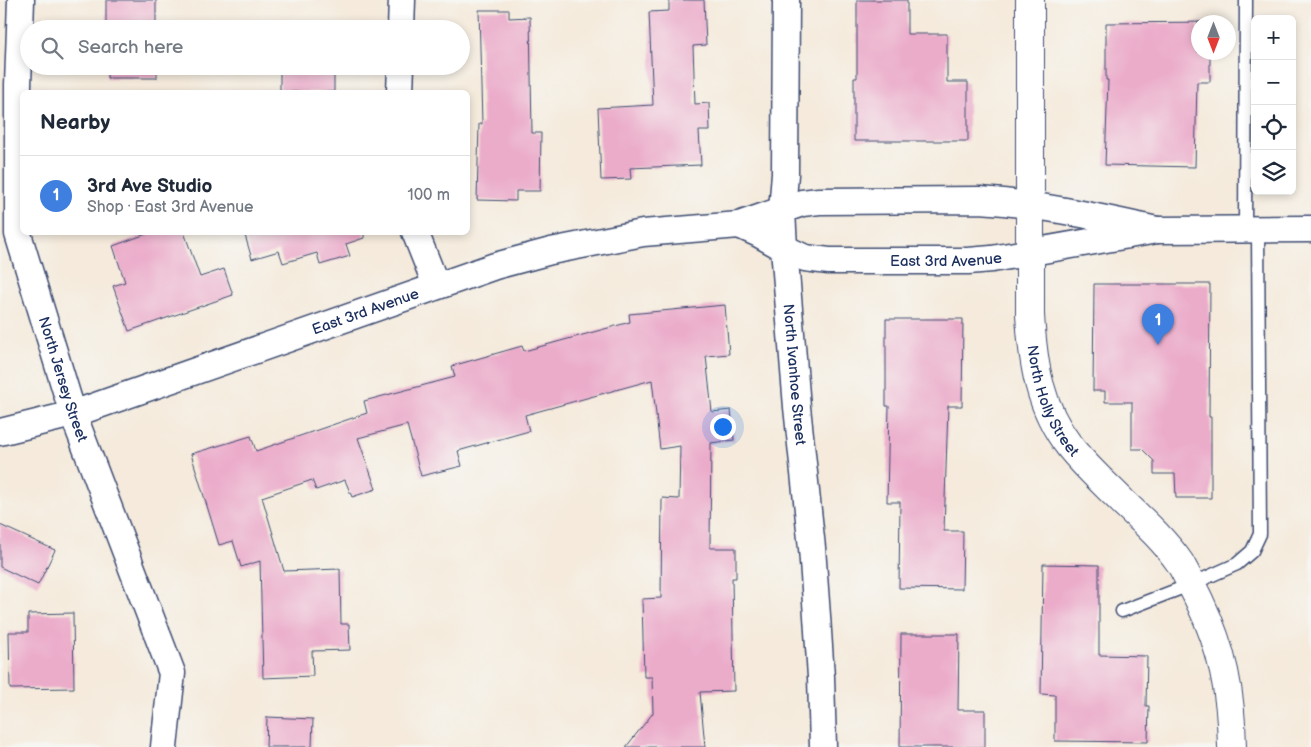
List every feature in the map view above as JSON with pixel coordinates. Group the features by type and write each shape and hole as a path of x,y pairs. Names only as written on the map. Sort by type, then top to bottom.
{"street":[{"name":"North Jersey Street","path":"20,20 21,0"},
{"path":"401,20 402,0"},
{"name":"North Ivanhoe Street","path":"786,0 785,174 782,211 797,407 812,548 821,677 823,747"},
{"name":"North Holly Street","path":"1030,0 1030,315 1033,357 1041,390 1052,418 1065,439 1082,460 1160,538 1181,564 1192,584 1222,657 1229,696 1232,747"},
{"name":"North Jersey Street","path":"20,28 18,234 73,414 172,673 164,747"},
{"path":"400,90 401,75"},
{"name":"East 3rd Avenue","path":"0,432 73,414 436,285 495,266 551,251 643,233 739,225 802,203 819,201 980,200 1066,210 1157,230"},
{"name":"East 3rd Avenue","path":"739,225 805,258 829,261 968,261 1030,253 1157,230 1311,229"},
{"path":"416,235 436,285"}],"lane":[{"path":"1122,610 1192,584 1238,564 1252,551 1260,534 1246,0"}],"building":[{"path":"106,0 156,0 156,20 106,20"},
{"path":"669,0 704,0 706,45 693,46 695,104 709,103 710,131 699,131 701,165 630,168 631,179 601,180 598,108 653,105 649,12 669,11"},
{"path":"857,0 907,0 907,34 947,34 947,82 968,82 968,141 854,141 854,78 857,78"},
{"path":"479,10 509,10 509,18 530,17 532,133 541,133 540,191 516,191 516,201 477,200 479,124 482,124"},
{"path":"1191,22 1191,60 1210,60 1210,82 1197,82 1195,167 1105,165 1108,80 1106,80 1106,23"},
{"path":"107,75 157,75 157,78 107,78"},
{"path":"280,75 334,75 334,90 280,90"},
{"path":"144,235 185,235 200,277 224,269 233,295 129,331 113,286 125,282 113,246"},
{"path":"245,235 364,235 364,238 346,244 350,256 320,265 317,253 283,263 279,251 252,259"},
{"path":"1094,284 1210,284 1209,417 1211,417 1211,498 1176,498 1175,474 1154,474 1154,461 1142,449 1132,449 1132,402 1105,402 1105,391 1093,391"},
{"path":"725,305 729,354 706,356 712,412 731,410 734,440 711,443 710,548 736,548 736,578 732,578 734,691 700,692 705,747 626,747 653,713 652,677 644,677 642,599 661,598 662,498 679,499 680,446 660,449 652,380 525,415 529,431 458,451 462,466 421,476 407,425 358,438 376,489 352,497 345,480 316,490 312,480 262,497 284,571 340,569 341,624 349,624 350,650 312,651 313,676 263,678 260,561 241,567 233,541 219,545 191,454 251,436 256,451 367,413 364,401 455,377 452,366 522,346 524,351 630,322 629,314"},
{"path":"886,319 963,319 962,406 948,406 944,531 963,531 962,589 899,588 900,502 887,502 889,406 886,406"},
{"path":"0,525 55,550 38,585 0,567"},
{"path":"1043,564 1099,565 1099,655 1147,656 1146,706 1149,706 1148,742 1055,741 1055,695 1041,694"},
{"path":"73,613 74,688 10,689 9,632 28,632 28,614"},
{"path":"901,634 959,634 958,710 985,710 985,747 900,747"},
{"path":"267,717 313,719 312,747 266,747"}],"place":[{"name":"3rd Ave Studio","path":"1158,345"}]}
